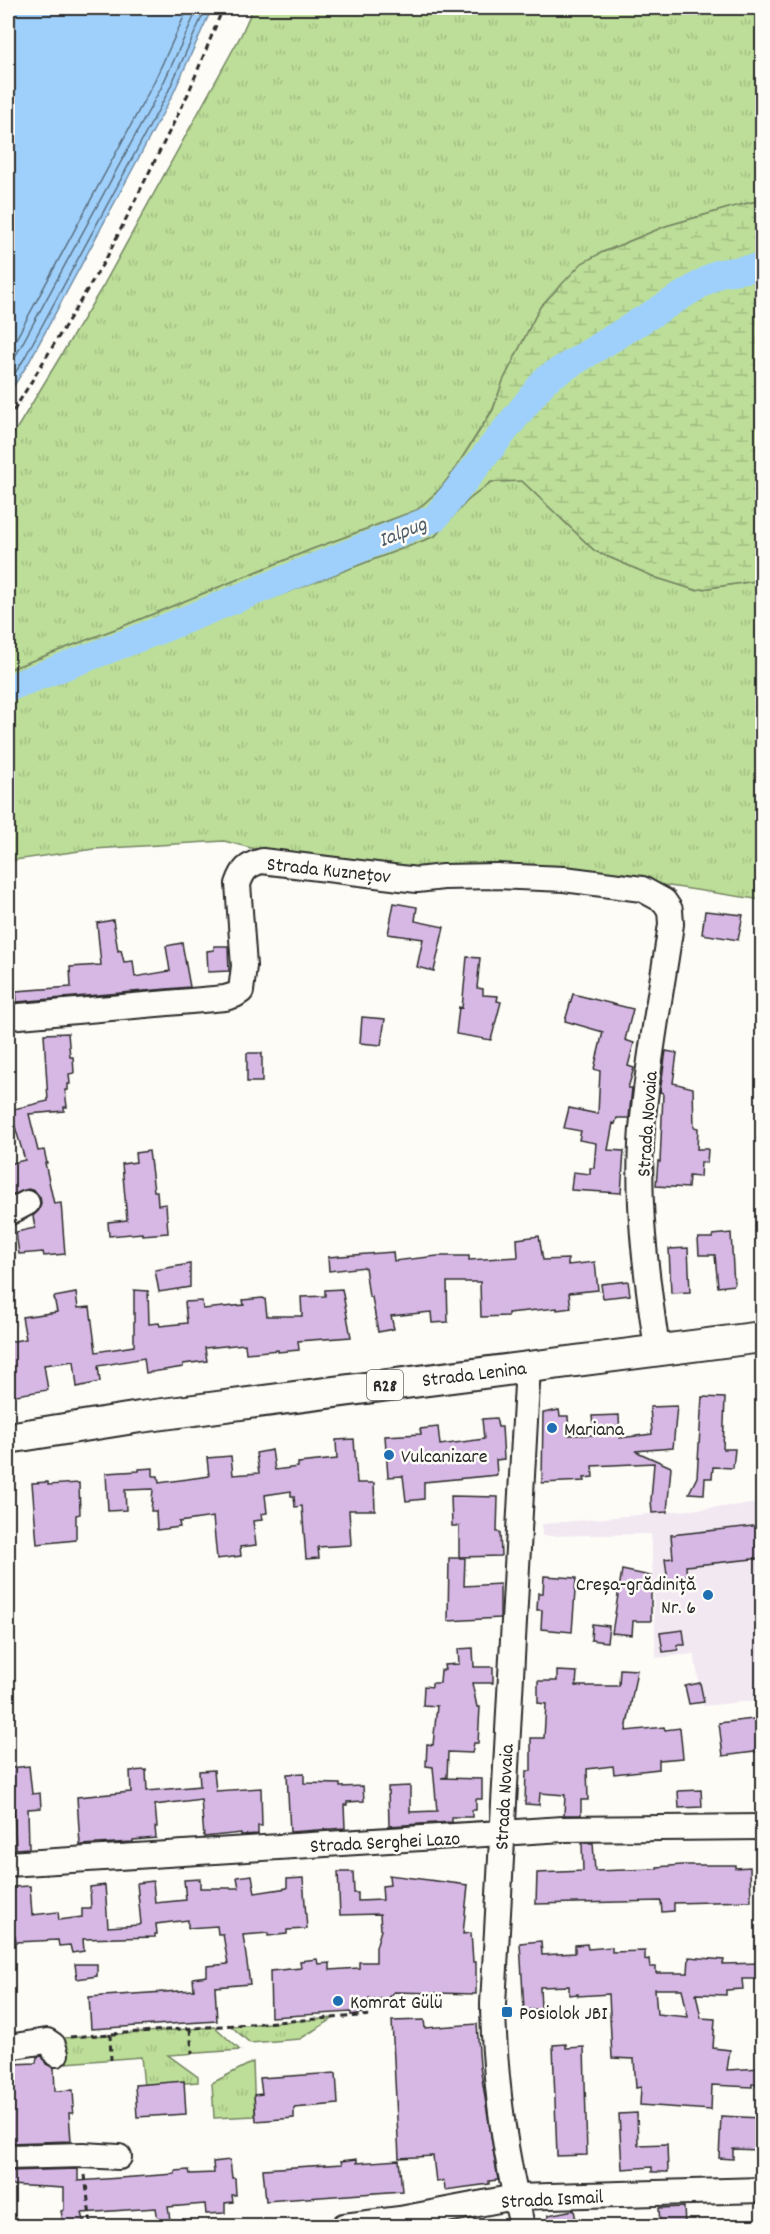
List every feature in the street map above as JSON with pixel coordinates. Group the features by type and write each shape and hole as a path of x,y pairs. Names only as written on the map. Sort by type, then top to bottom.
{"main road":[{"name":"Strada Lenina","path":"8,1438 140,1417 762,1337"}],"street":[{"name":"Strada Kuznețov","path":"8,1017 225,998 235,995 241,991 244,966 238,884 242,872 250,864 262,861 417,880 497,876 564,879 642,888 664,901"},
{"name":"Strada Novaia","path":"657,1349 643,1230 641,1179 643,1119 671,924 670,910 664,901"},
{"name":"Strada Novaia","path":"522,2226 515,2197 500,2097 493,2037 493,2004 528,1366"},
{"name":"Strada Serghei Lazo","path":"8,1864 563,1829 762,1827"},
{"path":"8,2047 47,2041 60,2046"},
{"path":"8,2157 83,2155 119,2157"},
{"name":"Strada Ismail","path":"344,2226 400,2219 515,2197 762,2190"}],"path":[{"path":"8,420 107,256 188,94 223,8"},
{"path":"60,2046 110,2034 373,2015"},
{"path":"190,2029 192,2054"},
{"path":"110,2034 111,2060"},
{"path":"83,2155 91,2226"}],"shaded area":[{"path":"762,1149 762,1225 757,1225 757,1186"},
{"name":"Creșa-grădiniță Nr. 6","path":"762,1503 762,1700 703,1706 694,1654 656,1658 651,1534 542,1536 542,1524"}],"green space":[{"path":"253,8 762,8 762,200 666,226 601,253 557,289 540,307 503,381 493,409 453,472 440,489 417,510 8,670 8,443 103,286 241,35"},
{"path":"762,200 762,580 695,590 657,578 595,551 522,481 491,482 467,501 435,536 8,699 8,670 417,510 440,489 453,472 493,410 503,381 540,307 582,263 666,226"},
{"path":"522,481 595,551 657,578 695,590 762,580 762,900 576,872 499,864 407,869 259,850 224,841 94,849 8,861 8,699 435,536 467,501 491,482"},
{"path":"334,2018 300,2039 250,2043 231,2026"},
{"path":"215,2027 240,2050 168,2055 198,2077 198,2082 144,2086 141,2057 66,2063 61,2061 60,2039 64,2038"},
{"path":"253,2062 255,2116 214,2118 212,2083"}],"water":[{"path":"8,8 212,8 173,94 29,362 8,395"}],"building":[{"path":"394,903 417,907 415,921 444,927 434,971 417,967 423,939 388,934"},
{"path":"705,911 743,915 738,940 702,934"},
{"path":"113,920 118,951 121,950 124,962 133,961 135,977 170,971 166,946 182,943 190,987 17,1002 16,991 71,987 70,967 101,965 97,923"},
{"path":"214,946 228,946 229,971 208,972 207,951 214,950"},
{"path":"467,957 480,958 477,988 483,989 483,995 498,996 497,1001 501,1002 491,1040 456,1034 459,1007 462,1008"},
{"path":"573,994 633,1009 625,1040 634,1043 628,1066 634,1068 628,1088 632,1088 629,1118 617,1118 615,1124 613,1123 608,1150 624,1151 621,1193 571,1190 573,1172 590,1174 590,1168 594,1168 596,1143 579,1140 581,1131 564,1128 569,1108 598,1114 600,1071 594,1069 603,1032 565,1021"},
{"path":"362,1017 385,1019 381,1045 360,1043"},
{"path":"68,1033 74,1073 69,1074 70,1084 68,1084 68,1090 65,1090 67,1107 64,1107 64,1111 29,1114 38,1151 44,1150 54,1204 61,1203 65,1254 44,1256 43,1252 19,1254 16,1232 35,1228 33,1216 39,1210 41,1203 35,1191 28,1189 8,1197 8,1164 25,1160 10,1110 48,1101 44,1034"},
{"path":"666,1051 677,1053 673,1083 693,1088 694,1127 698,1128 697,1149 708,1149 707,1163 701,1162 700,1177 689,1176 688,1188 656,1186 658,1161 660,1162 662,1118 663,1093 660,1092"},
{"path":"247,1053 262,1053 262,1082 247,1082"},
{"path":"149,1151 158,1205 166,1204 168,1233 109,1236 108,1222 127,1220 122,1164 136,1162 135,1153"},
{"path":"731,1233 734,1285 718,1287 715,1255 699,1255 698,1238 713,1238 713,1235"},
{"path":"539,1236 543,1260 568,1259 568,1265 595,1262 598,1290 569,1293 571,1308 481,1317 480,1282 447,1282 448,1322 432,1323 431,1312 391,1316 394,1329 378,1332 372,1297 369,1297 365,1267 329,1271 328,1257 393,1252 394,1261 438,1256 469,1256 469,1260 518,1257 517,1239"},
{"path":"688,1248 690,1292 671,1293 669,1249"},
{"path":"190,1264 190,1287 159,1292 155,1270"},
{"path":"628,1281 630,1295 603,1298 601,1284"},
{"path":"342,1289 351,1337 298,1341 299,1350 278,1352 278,1350 246,1353 245,1344 205,1348 207,1361 146,1373 144,1358 98,1366 100,1382 77,1387 74,1361 44,1365 48,1390 10,1396 8,1342 26,1339 22,1317 57,1312 54,1297 76,1293 78,1308 90,1307 96,1352 134,1346 134,1290 148,1291 149,1324 159,1323 160,1326 187,1323 185,1302 202,1301 203,1309 244,1305 243,1300 263,1298 267,1316 302,1316 301,1297 325,1296 325,1290"},
{"path":"702,1397 725,1398 723,1449 735,1449 733,1468 713,1467 712,1478 705,1478 704,1494 689,1493 697,1477"},
{"path":"677,1406 673,1448 635,1451 671,1467 667,1512 652,1513 654,1463 592,1466 593,1477 584,1478 585,1481 542,1483 543,1413 559,1410 560,1416 568,1416 569,1435 594,1435 592,1416 619,1415 620,1438 652,1434 650,1407"},
{"path":"496,1418 498,1427 502,1427 504,1459 496,1460 497,1475 424,1482 424,1499 406,1501 403,1476 388,1477 385,1436 421,1434 420,1429 438,1427 440,1445 484,1439 482,1419"},
{"path":"354,1439 357,1483 374,1483 375,1510 349,1510 351,1545 318,1547 319,1558 306,1559 302,1506 295,1507 291,1491 265,1495 267,1513 261,1514 262,1520 253,1521 256,1545 240,1547 241,1556 217,1559 213,1517 179,1522 180,1527 157,1530 156,1511 151,1511 153,1489 125,1490 126,1510 108,1511 106,1473 153,1468 153,1476 158,1476 159,1483 209,1476 207,1458 231,1456 233,1475 259,1473 256,1453 272,1450 275,1470 298,1467 298,1463 337,1459 336,1440"},
{"path":"48,1482 48,1485 79,1483 80,1514 76,1515 76,1540 37,1544 32,1483"},
{"path":"451,1496 498,1497 497,1532 500,1532 501,1556 459,1557 459,1526 452,1526"},
{"path":"762,1525 762,1558 686,1566 687,1581 668,1583 665,1559 673,1558 671,1535"},
{"path":"449,1558 465,1558 464,1586 500,1584 500,1618 448,1621"},
{"path":"622,1570 651,1576 651,1621 633,1621 632,1635 612,1633"},
{"path":"544,1576 576,1578 572,1632 541,1629 542,1610 537,1610 538,1593 543,1593"},
{"path":"592,1624 609,1626 607,1642 591,1640"},
{"path":"683,1630 685,1645 677,1645 678,1650 663,1652 660,1633"},
{"path":"473,1648 474,1667 493,1667 493,1683 472,1683 477,1707 480,1707 478,1743 474,1743 472,1753 448,1752 447,1777 441,1778 482,1779 482,1799 476,1799 476,1810 472,1810 472,1817 452,1817 452,1822 389,1826 388,1787 410,1786 410,1812 437,1811 433,1767 426,1766 427,1744 433,1745 437,1706 423,1705 424,1686 432,1687 432,1683 440,1683 441,1670 445,1670 444,1665 459,1664 458,1649"},
{"path":"620,1669 637,1670 626,1731 664,1727 665,1730 680,1728 683,1758 659,1760 659,1769 614,1774 613,1766 587,1769 588,1800 581,1800 581,1815 564,1815 565,1795 540,1793 539,1805 525,1804 526,1771 531,1771 531,1738 544,1738 546,1704 538,1703 538,1681 557,1681 557,1671 577,1672 576,1686 619,1686"},
{"path":"700,1683 704,1702 689,1704 685,1686"},
{"path":"762,1718 762,1751 723,1756 719,1723"},
{"path":"29,1766 32,1794 40,1793 41,1808 28,1809 29,1848 16,1849 14,1807 8,1808 8,1777 12,1776 11,1768"},
{"path":"146,1770 147,1791 200,1786 199,1771 214,1770 216,1791 261,1788 262,1826 258,1826 258,1834 241,1835 241,1833 204,1837 201,1799 155,1805 156,1838 133,1840 133,1842 80,1845 77,1797 131,1792 130,1771"},
{"path":"304,1773 304,1783 340,1784 340,1787 363,1786 364,1801 347,1802 347,1805 344,1805 345,1828 290,1832 287,1774"},
{"path":"701,1790 702,1807 679,1808 678,1791"},
{"path":"582,1843 593,1843 595,1871 657,1869 657,1867 682,1865 750,1867 751,1901 674,1903 674,1911 662,1912 661,1901 536,1904 537,1873 583,1871"},
{"path":"338,1872 353,1872 354,1893 358,1893 358,1901 383,1900 382,1886 390,1885 389,1875 468,1885 463,1934 471,1933 473,1962 476,1962 476,1994 394,1992 388,1999 369,1999 363,2013 271,2017 270,1971 301,1968 300,1961 317,1959 318,1964 330,1963 330,1970 359,1968 359,1962 376,1962 376,1947 381,1930 380,1914 340,1915"},
{"path":"252,1875 255,1893 287,1888 287,1879 303,1878 307,1929 287,1930 287,1934 268,1936 268,1933 243,1935 250,1984 215,1987 217,2021 91,2029 89,1997 194,1990 193,1978 207,1976 207,1966 228,1964 223,1934 218,1934 217,1926 188,1928 188,1920 156,1924 155,1937 83,1939 84,1951 72,1953 70,1945 59,1946 58,1940 16,1942 15,1936 8,1936 8,1889 13,1889 12,1887 30,1886 32,1915 58,1912 59,1920 82,1917 82,1909 91,1909 90,1887 105,1885 108,1927 141,1924 137,1883 153,1881 155,1903 186,1900 184,1880 200,1879 200,1888 239,1888 237,1877"},
{"path":"541,1941 542,1955 575,1953 575,1945 587,1944 588,1949 612,1947 612,1952 645,1951 645,1960 649,1959 650,1967 656,1967 656,1973 688,1973 689,1957 724,1960 723,1964 762,1963 762,1979 742,1979 743,1989 726,1990 726,1995 696,1994 701,2018 715,2019 713,2048 730,2050 727,2070 762,2068 762,2084 752,2084 752,2087 712,2085 711,2110 640,2105 641,2087 636,2088 634,2059 612,2058 609,1994 578,1996 578,1994 569,1995 569,1986 540,1987 541,2009 524,2010 520,1943","holes":["655,1989 682,1989 688,2017 657,2014"]},
{"path":"75,1964 97,1964 97,1976 77,1979"},
{"path":"424,2020 425,2028 477,2024 480,2066 498,2180 489,2181 489,2184 445,2190 444,2181 436,2182 433,2156 399,2158 392,2021"},
{"path":"566,2044 566,2048 584,2047 587,2155 557,2156 553,2045"},
{"path":"42,2056 46,2064 54,2068 55,2091 73,2090 73,2113 69,2113 71,2141 8,2143 8,2074 13,2074 12,2064 36,2063 37,2057"},
{"path":"336,2073 338,2104 294,2108 294,2118 256,2121 254,2095 262,2094 260,2078"},
{"path":"184,2081 186,2114 137,2117 135,2085"},
{"path":"637,2113 638,2145 667,2144 668,2172 652,2172 652,2167 622,2169 619,2114"},
{"path":"721,2116 760,2118 759,2150 733,2149 733,2159 719,2158"},
{"path":"357,2159 357,2163 399,2160 402,2191 266,2201 263,2169 342,2164 341,2161"},
{"path":"230,2160 232,2178 235,2178 236,2195 232,2195 233,2202 225,2203 225,2213 206,2214 205,2204 168,2207 171,2226 159,2226 156,2208 82,2213 85,2224 64,2226 61,2211 64,2210 64,2188 8,2185 8,2171 78,2169 78,2181 175,2174 175,2171 189,2170 190,2174 214,2173 213,2162"},
{"path":"684,2207 685,2226 660,2226 659,2208"},
{"path":"574,2210 577,2226 550,2226 548,2215"}],"waterway":[{"name":"Ialpug","path":"8,688 160,630 435,518 546,379 719,273 762,267"}],"place":[{"name":"Mariana","path":"552,1428"},
{"name":"Vulcanizare","path":"389,1455"},
{"name":"Creșa-grădiniță Nr. 6","path":"708,1595"},
{"name":"Komrat Gülü","path":"338,2001"},
{"name":"Posiolok JBI","path":"507,2012"}]}
